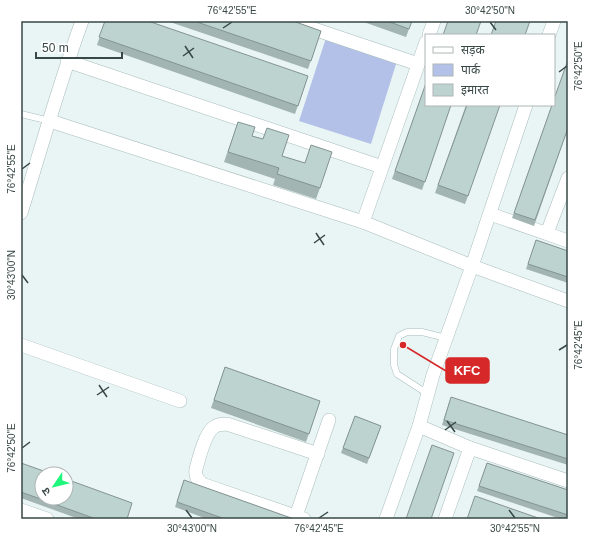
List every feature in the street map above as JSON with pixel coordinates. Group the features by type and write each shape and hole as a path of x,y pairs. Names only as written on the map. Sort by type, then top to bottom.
{"street":[{"path":"21,213 67,61 82,21"},
{"path":"290,21 418,64"},
{"path":"428,34 434,21"},
{"path":"549,34 554,21"},
{"path":"363,222 425,45"},
{"path":"67,61 382,166"},
{"path":"386,519 526,106"},
{"path":"50,121 363,222 472,266 568,301"},
{"path":"547,233 568,178"},
{"path":"490,214 568,241"},
{"path":"21,344 180,401"},
{"path":"318,454 227,424 219,424 213,427 208,435 195,474 197,480 202,484 300,518 329,420"},
{"path":"418,426 470,448 568,481"},
{"path":"445,519 470,448"},
{"path":"21,510 47,519"}],"lane":[{"path":"21,114 50,121"},
{"path":"428,394 397,374 394,365 394,349 399,336 407,332 422,332 446,338"}],"green space":[{"path":"326,38 397,61 371,144 299,121"}],"building":[{"path":"105,21 148,21 308,76 298,106 99,37"},
{"path":"194,21 293,21 321,31 311,61"},
{"path":"387,21 412,21 409,29"},
{"path":"448,21 481,21 476,34 443,34"},
{"path":"496,21 530,21 525,34 491,34"},
{"path":"568,60 568,128 535,220 514,213 552,106 555,106 555,96"},
{"path":"425,86 425,106 451,106 425,182 395,171"},
{"path":"467,106 500,106 468,196 438,185"},
{"path":"238,122 255,127 252,136 263,139 267,128 289,135 282,156 305,163 311,145 332,152 320,188 277,174 279,168 228,152"},
{"path":"536,240 568,251 568,277 528,264"},
{"path":"225,367 320,401 309,434 214,400"},
{"path":"451,397 568,435 568,459 444,420"},
{"path":"355,416 381,426 369,458 343,448"},
{"path":"432,445 454,453 431,519 406,519"},
{"path":"21,463 34,468 34,497 21,492"},
{"path":"487,463 568,490 568,515 479,486"},
{"path":"184,480 294,519 225,519 177,502"},
{"path":"74,482 132,503 127,519 96,519 60,506 74,506"},
{"path":"475,496 541,519 467,519"}],"place":[{"name":"KFC","path":"403,345"}]}
